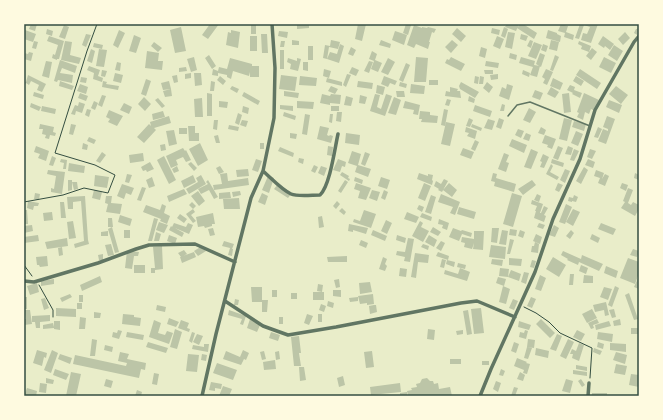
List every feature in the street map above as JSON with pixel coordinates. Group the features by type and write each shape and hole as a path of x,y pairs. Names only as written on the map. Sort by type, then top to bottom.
{"street":[{"path":"202,396 251,198 263,171 274,118 275,68 272,24"},
{"path":"480,396 535,272 553,219 580,159 595,110 634,42 639,36"},
{"path":"263,171 290,194 321,194 328,180 338,134"},
{"path":"24,281 34,282 98,263 149,245 195,244 235,262"},
{"path":"225,301 263,326 288,335 477,301 514,318"},
{"path":"588,396 589,383"}],"lane":[{"path":"508,116 517,105 530,102 590,126"}],"path":[{"path":"24,202 63,195 84,188 108,193 115,175 95,165 55,153 87,51 98,24"},
{"path":"24,265 36,281 53,310 53,317"},
{"path":"520,305 549,322 560,333 592,348 589,383"}],"building":[{"path":"31,24 37,24 35,31 29,29"},
{"path":"210,24 219,24 208,39 202,35"},
{"path":"251,24 256,24 256,34 251,34"},
{"path":"297,24 309,24 309,28 297,29"},
{"path":"358,24 366,24 362,41 355,39"},
{"path":"406,24 411,25 408,35 403,33"},
{"path":"507,24 519,24 516,31 505,27"},
{"path":"520,24 523,24 537,33 534,39 517,28"},
{"path":"561,24 568,26 566,32 574,35 573,40 564,37 565,33 558,31"},
{"path":"580,24 598,24 591,43 581,40 583,33 587,34 590,27 584,25 579,39 575,38"},
{"path":"64,25 69,27 65,39 59,37"},
{"path":"414,25 422,28 428,27 436,29 434,33 432,32 428,49 416,44 414,48 407,45"},
{"path":"181,27 186,51 175,53 170,30"},
{"path":"504,27 508,29 505,38 501,36"},
{"path":"639,27 639,36 634,33"},
{"path":"457,28 466,36 461,42 452,34"},
{"path":"492,28 500,30 499,35 491,33"},
{"path":"47,29 53,31 52,36 46,34"},
{"path":"25,30 36,34 33,42 24,39"},
{"path":"119,30 125,33 118,48 113,45"},
{"path":"231,30 240,32 238,48 226,45 228,32 231,33"},
{"path":"548,30 561,36 560,42 546,38"},
{"path":"279,31 288,32 287,38 278,36"},
{"path":"395,31 407,35 404,45 392,40"},
{"path":"508,32 515,33 512,49 505,47"},
{"path":"625,32 630,38 623,45 618,39"},
{"path":"86,34 91,35 86,47 82,45"},
{"path":"261,34 267,34 268,53 262,53"},
{"path":"521,34 528,36 526,41 520,39"},
{"path":"134,35 141,38 136,53 129,51"},
{"path":"49,36 64,41 59,59 57,60 52,58 53,54 55,55 58,45 47,41"},
{"path":"250,36 257,36 257,51 250,51"},
{"path":"497,36 504,39 500,49 493,46"},
{"path":"603,36 614,44 610,50 605,46 604,48 598,44"},
{"path":"292,40 299,41 299,45 292,45"},
{"path":"331,40 340,42 338,49 329,47 327,59 323,58 325,45 330,46"},
{"path":"381,40 391,44 390,48 379,45"},
{"path":"452,40 458,45 451,53 445,47"},
{"path":"530,40 533,41 531,48 527,46"},
{"path":"551,40 559,42 557,51 549,49"},
{"path":"34,41 38,42 36,49 32,48"},
{"path":"65,41 72,42 70,55 81,58 79,64 61,60"},
{"path":"281,41 285,41 284,47 280,47"},
{"path":"579,41 591,46 589,52 581,49 582,46 578,44"},
{"path":"154,42 162,48 158,52 151,46"},
{"path":"534,42 542,45 536,59 528,56"},
{"path":"94,43 103,45 102,49 93,47"},
{"path":"340,44 344,46 339,63 327,59 330,52 337,54"},
{"path":"543,44 548,46 546,52 541,50"},
{"path":"614,45 623,51 617,61 608,55"},
{"path":"308,46 313,46 313,60 308,60"},
{"path":"351,47 356,50 353,56 348,54"},
{"path":"481,47 487,49 485,58 479,56"},
{"path":"592,48 597,52 591,60 586,56"},
{"path":"91,49 95,51 92,63 87,61"},
{"path":"99,49 107,50 104,67 96,66"},
{"path":"280,50 284,50 284,69 280,69"},
{"path":"147,51 159,53 158,61 163,61 162,70 145,68"},
{"path":"372,51 377,54 375,60 382,63 378,72 371,69 374,61 369,59"},
{"path":"29,52 33,53 31,61 24,59 24,53 28,54"},
{"path":"510,53 517,55 516,60 509,58"},
{"path":"540,53 545,55 541,67 536,64"},
{"path":"209,55 216,66 212,69 205,58"},
{"path":"555,55 559,57 553,71 550,70"},
{"path":"194,57 197,70 191,72 187,59"},
{"path":"416,57 428,58 426,82 414,82"},
{"path":"451,57 465,64 461,71 445,63 447,59 449,60"},
{"path":"521,57 535,61 534,65 540,66 537,77 530,75 533,67 519,63"},
{"path":"604,57 616,63 611,73 599,67"},
{"path":"230,58 252,64 252,66 259,66 259,77 250,77 250,72 249,76 233,71 231,79 227,77 227,75 218,73 218,76 212,75 213,69 218,71 219,67 227,69"},
{"path":"288,58 297,61 297,58 301,59 298,71 290,69 291,64 287,62"},
{"path":"388,58 395,62 388,75 381,72"},
{"path":"60,60 77,66 75,73 62,68 60,73 73,75 72,83 58,80 57,82 54,81"},
{"path":"46,61 52,62 49,78 42,76"},
{"path":"369,61 373,62 369,73 364,71"},
{"path":"486,61 499,63 498,68 485,66"},
{"path":"117,62 121,63 120,71 115,70"},
{"path":"303,62 308,62 308,71 303,70"},
{"path":"406,63 410,65 403,82 399,80"},
{"path":"89,66 100,70 98,76 103,78 102,82 93,79 94,73 87,70"},
{"path":"186,67 187,71 179,72 179,68"},
{"path":"352,67 359,70 356,76 349,73"},
{"path":"324,69 331,71 329,78 323,76"},
{"path":"546,69 553,72 547,85 543,83 545,79 542,77"},
{"path":"580,69 601,83 597,89 576,75"},
{"path":"102,70 107,71 105,77 101,76"},
{"path":"484,70 493,70 493,74 485,74"},
{"path":"523,70 530,73 529,77 522,74"},
{"path":"115,73 123,75 121,83 113,81"},
{"path":"191,73 191,78 185,79 185,74"},
{"path":"194,73 201,73 202,85 195,86"},
{"path":"347,74 351,75 346,87 343,85"},
{"path":"498,74 498,79 491,80 490,75"},
{"path":"28,75 46,84 42,92 37,90 39,85 31,81 29,85 26,83 24,87 24,81 26,82"},
{"path":"177,75 178,82 174,83 172,76"},
{"path":"281,75 297,77 295,91 279,89"},
{"path":"220,76 226,81 223,85 217,80"},
{"path":"300,76 317,78 316,86 299,85"},
{"path":"384,76 397,81 395,85 390,83 388,87 381,84"},
{"path":"475,76 479,77 478,84 474,83"},
{"path":"480,76 484,77 483,84 479,84"},
{"path":"576,76 584,81 581,86 573,81"},
{"path":"81,77 87,78 86,83 80,82"},
{"path":"327,78 342,82 342,86 326,82"},
{"path":"553,78 563,83 560,90 550,86"},
{"path":"146,79 151,81 146,96 141,94"},
{"path":"429,80 438,80 438,85 429,85"},
{"path":"60,81 74,86 72,90 59,86"},
{"path":"103,81 107,82 106,84 119,86 118,90 102,87"},
{"path":"169,81 171,89 163,90 161,83"},
{"path":"211,81 215,82 214,91 210,91"},
{"path":"358,81 373,83 372,89 357,87"},
{"path":"400,82 407,84 406,88 399,86"},
{"path":"461,82 479,92 475,98 460,89 459,86"},
{"path":"487,82 493,87 489,93 483,88"},
{"path":"80,84 88,87 86,94 77,91"},
{"path":"411,84 425,86 424,94 410,93"},
{"path":"507,84 513,86 509,100 499,96 502,87 506,89"},
{"path":"377,85 385,87 383,95 376,93"},
{"path":"570,85 575,87 574,90 582,93 580,98 567,90"},
{"path":"232,86 239,89 237,93 230,89"},
{"path":"331,86 338,89 335,94 328,91"},
{"path":"616,86 628,95 621,104 609,94"},
{"path":"450,87 460,91 461,98 445,96 446,91 450,92"},
{"path":"551,87 559,92 555,98 547,94"},
{"path":"171,89 172,96 165,97 163,91"},
{"path":"535,90 543,93 540,100 532,97"},
{"path":"284,91 299,93 298,98 284,96"},
{"path":"396,91 404,91 405,97 397,97"},
{"path":"34,92 44,95 43,99 33,96"},
{"path":"244,92 260,101 258,105 242,96"},
{"path":"80,93 88,96 86,101 78,98"},
{"path":"207,93 212,94 212,116 207,116"},
{"path":"569,93 571,112 564,113 562,94"},
{"path":"584,93 599,100 595,111 591,109 589,114 585,112 583,120 577,117 579,113 577,112"},
{"path":"322,94 330,96 331,94 341,95 340,104 330,103 330,105 320,103"},
{"path":"375,94 380,95 377,107 381,109 386,94 392,96 385,116 370,111"},
{"path":"102,95 106,96 102,107 98,105"},
{"path":"360,95 367,97 365,104 359,103"},
{"path":"346,96 353,98 351,106 344,105"},
{"path":"469,96 475,99 474,103 468,101"},
{"path":"144,97 151,104 145,111 138,104"},
{"path":"394,97 401,100 396,115 388,113"},
{"path":"158,98 165,106 162,108 155,100"},
{"path":"202,98 203,117 195,117 194,99"},
{"path":"447,99 451,100 449,106 445,105"},
{"path":"609,100 622,105 619,113 606,107"},
{"path":"94,101 98,103 95,110 91,108"},
{"path":"219,101 228,102 227,108 219,107"},
{"path":"297,101 314,102 313,109 297,108"},
{"path":"405,101 420,105 418,115 413,114 414,110 403,108"},
{"path":"79,102 85,104 82,113 76,111 75,115 71,114 75,105 78,106"},
{"path":"31,103 41,107 39,111 30,107"},
{"path":"124,103 132,107 129,114 120,110"},
{"path":"502,104 505,105 504,111 500,111"},
{"path":"280,105 293,106 293,111 280,109"},
{"path":"475,105 492,111 490,117 473,111"},
{"path":"42,106 56,109 55,114 41,111"},
{"path":"243,106 249,108 248,114 242,112"},
{"path":"331,106 339,106 339,111 331,111"},
{"path":"529,108 536,112 530,123 523,120"},
{"path":"87,109 91,110 89,117 85,115"},
{"path":"444,109 448,110 445,126 441,125"},
{"path":"109,110 123,116 117,126 108,122 110,119 106,117"},
{"path":"163,111 165,117 153,120 152,114"},
{"path":"420,111 430,112 430,115 438,116 437,123 421,122 422,119 419,119"},
{"path":"284,112 296,116 295,120 283,116"},
{"path":"337,112 342,112 341,122 336,121"},
{"path":"238,113 242,115 239,125 235,123"},
{"path":"305,114 310,115 307,135 302,134"},
{"path":"330,114 333,114 332,123 329,122"},
{"path":"169,116 171,123 154,128 156,130 144,143 137,137 149,124 151,126 150,122"},
{"path":"607,116 615,119 606,144 598,141 603,129 608,131 608,129 603,127"},
{"path":"469,118 473,120 470,127 466,126"},
{"path":"499,118 504,120 501,129 496,127"},
{"path":"564,118 572,120 567,141 559,139"},
{"path":"488,119 495,121 492,130 484,128"},
{"path":"214,120 218,120 217,130 213,129"},
{"path":"242,120 248,121 246,127 240,125"},
{"path":"574,121 586,124 584,131 572,127"},
{"path":"446,122 455,124 450,146 441,144"},
{"path":"40,124 54,127 53,132 56,133 55,136 50,135 49,139 45,138 46,135 42,134 43,129 39,129"},
{"path":"71,124 76,125 73,135 69,134"},
{"path":"472,124 482,128 481,131 471,127"},
{"path":"229,125 239,127 238,131 228,129"},
{"path":"188,126 195,126 195,133 199,133 199,141 189,141"},
{"path":"320,126 329,128 327,135 333,136 331,143 317,139"},
{"path":"466,127 477,131 475,139 467,136 469,133 465,132"},
{"path":"541,127 546,130 544,135 538,133"},
{"path":"598,127 602,129 598,138 594,137"},
{"path":"179,128 187,128 187,134 179,134"},
{"path":"518,129 524,131 521,138 515,135"},
{"path":"174,130 177,144 169,146 166,131"},
{"path":"576,131 583,134 578,146 571,143"},
{"path":"290,133 297,134 296,139 290,138"},
{"path":"346,133 360,135 359,145 345,143"},
{"path":"526,133 531,135 529,141 523,139"},
{"path":"218,135 220,143 216,143 214,136"},
{"path":"545,135 556,139 552,149 547,147 548,145 542,143"},
{"path":"89,137 96,140 94,144 87,141"},
{"path":"512,139 527,145 524,153 509,146"},
{"path":"475,140 479,142 475,151 471,149"},
{"path":"83,143 88,145 87,150 82,149"},
{"path":"200,143 208,160 198,166 189,149"},
{"path":"260,143 264,143 264,149 260,149"},
{"path":"165,144 166,150 161,151 160,145"},
{"path":"36,146 49,151 46,161 38,158 40,154 34,152"},
{"path":"328,146 333,147 332,156 327,155"},
{"path":"558,146 563,148 558,160 553,158"},
{"path":"568,146 573,148 571,155 565,154"},
{"path":"280,147 294,153 293,157 278,151"},
{"path":"183,148 185,151 186,150 191,160 186,162 183,157 176,160 178,165 171,168 166,156"},
{"path":"463,148 474,152 471,159 460,155"},
{"path":"531,149 538,152 531,169 524,167"},
{"path":"574,149 579,151 574,161 570,160"},
{"path":"590,149 596,151 592,159 587,157"},
{"path":"352,151 361,154 358,165 371,169 368,177 355,172 357,166 348,163"},
{"path":"102,152 106,155 100,163 96,161"},
{"path":"365,152 370,154 365,166 361,164"},
{"path":"143,153 144,161 130,163 129,155"},
{"path":"504,153 509,155 506,162 509,163 506,172 498,169"},
{"path":"543,154 549,157 544,168 540,167 542,162 540,161"},
{"path":"52,156 56,158 53,166 49,165"},
{"path":"164,156 176,180 169,184 157,160"},
{"path":"299,158 304,159 303,164 298,162"},
{"path":"61,159 67,160 66,169 63,169 64,163 60,162"},
{"path":"256,159 262,161 258,172 252,170"},
{"path":"338,159 346,162 345,167 342,166 340,172 333,170"},
{"path":"552,159 564,163 563,167 551,163"},
{"path":"588,159 595,162 593,168 585,165"},
{"path":"150,162 154,169 147,172 146,170 143,171 141,167"},
{"path":"191,162 197,168 194,171 188,164"},
{"path":"69,163 85,166 84,173 68,171"},
{"path":"551,164 553,166 550,172 559,177 557,180 546,174"},
{"path":"314,165 318,167 315,173 311,171"},
{"path":"177,166 179,171 174,173 172,169"},
{"path":"220,166 224,172 219,174 216,168"},
{"path":"321,166 327,168 324,176 318,173"},
{"path":"584,167 588,170 581,184 576,181"},
{"path":"248,169 249,176 237,177 236,170"},
{"path":"565,169 570,171 565,183 560,180"},
{"path":"48,170 65,172 62,194 51,192 51,188 54,189 56,176 47,174"},
{"path":"596,170 604,173 602,179 605,174 609,176 605,186 598,183 600,178 594,176"},
{"path":"342,172 349,176 349,181 340,175"},
{"path":"227,173 228,181 248,178 249,185 214,190 213,185 222,184 220,174"},
{"path":"419,173 428,176 428,174 433,175 432,185 417,179"},
{"path":"493,173 497,174 496,178 516,184 514,192 494,186 495,182 491,181"},
{"path":"635,173 639,175 639,180 634,178"},
{"path":"127,174 132,175 129,183 125,182"},
{"path":"95,175 109,177 107,188 94,186"},
{"path":"193,175 196,182 184,188 181,181"},
{"path":"201,175 206,184 189,194 186,189 198,182 196,178"},
{"path":"268,176 274,178 269,193 262,190"},
{"path":"152,177 155,186 149,188 146,180"},
{"path":"355,177 363,180 362,184 354,181"},
{"path":"381,177 390,180 387,189 378,186"},
{"path":"444,179 448,181 442,192 434,186 436,181 441,184"},
{"path":"68,180 72,180 72,190 68,191"},
{"path":"208,180 218,197 214,199 209,190 201,194 198,189 208,184 206,182"},
{"path":"345,180 348,182 341,193 338,191"},
{"path":"532,180 536,185 523,195 518,189"},
{"path":"72,182 77,182 78,189 74,190"},
{"path":"356,183 371,188 366,200 358,198 360,191 354,189"},
{"path":"424,183 431,186 425,201 418,198"},
{"path":"449,183 457,190 452,197 443,190"},
{"path":"558,183 563,185 559,192 555,190"},
{"path":"622,183 628,185 626,191 620,188"},
{"path":"122,184 134,188 131,195 126,193 124,199 117,196"},
{"path":"278,184 292,193 288,198 274,189"},
{"path":"142,187 146,188 141,201 137,200"},
{"path":"628,188 633,190 628,203 631,205 633,202 639,205 639,209 635,216 621,208 625,202 623,201"},
{"path":"184,189 187,194 169,202 167,196"},
{"path":"94,190 102,192 100,200 92,198"},
{"path":"372,190 380,192 377,201 369,198"},
{"path":"384,190 388,192 385,200 381,198"},
{"path":"198,191 205,201 199,206 191,196"},
{"path":"240,191 241,195 233,197 232,192"},
{"path":"230,192 231,198 219,199 219,193"},
{"path":"35,193 40,194 39,200 34,199"},
{"path":"262,193 268,196 265,205 258,202"},
{"path":"512,193 522,196 513,227 503,224"},
{"path":"441,194 460,202 455,215 450,213 453,207 438,202"},
{"path":"537,194 541,196 539,202 534,200"},
{"path":"431,195 436,197 431,214 425,212"},
{"path":"574,195 578,197 576,202 568,201 569,197 573,198"},
{"path":"85,196 89,244 75,248 74,244 84,241 81,201 73,202 73,209 68,209 67,197"},
{"path":"106,196 112,196 111,203 122,204 120,214 106,212 108,204 105,203"},
{"path":"239,198 240,209 224,209 223,199"},
{"path":"532,200 543,204 540,213 544,206 548,208 544,215 546,216 544,222 534,218 537,206 531,204"},
{"path":"28,201 39,203 38,206 34,206 33,210 27,208"},
{"path":"337,201 340,204 336,209 333,206"},
{"path":"60,202 64,202 66,218 61,218"},
{"path":"192,202 196,206 193,209 189,205"},
{"path":"162,204 166,206 164,213 170,216 167,224 160,221 161,219 143,212 146,205 160,210"},
{"path":"566,204 572,207 565,224 559,222"},
{"path":"419,205 424,207 422,212 417,209"},
{"path":"459,207 476,212 474,219 457,214"},
{"path":"342,208 346,212 344,215 339,211"},
{"path":"193,209 195,212 191,215 196,221 193,223 186,214"},
{"path":"573,209 580,212 573,226 566,222"},
{"path":"24,210 27,210 28,224 24,224"},
{"path":"364,210 376,214 371,228 353,222 354,219 360,221"},
{"path":"52,212 53,220 44,221 43,213"},
{"path":"407,212 419,217 416,223 404,219"},
{"path":"213,213 215,224 205,228 204,226 198,227 196,217"},
{"path":"422,213 432,217 431,221 420,217"},
{"path":"180,214 187,219 184,223 177,218"},
{"path":"120,215 132,219 130,226 118,222"},
{"path":"322,216 324,227 319,228 318,217"},
{"path":"108,218 112,218 113,227 108,227"},
{"path":"154,218 158,219 152,241 148,241"},
{"path":"439,219 449,223 447,230 442,228 443,225 438,224"},
{"path":"386,220 392,223 387,234 381,231"},
{"path":"73,221 76,238 69,239 67,222"},
{"path":"420,221 423,223 421,227 429,231 423,242 412,236"},
{"path":"159,222 168,225 164,233 156,230"},
{"path":"174,223 186,227 188,223 193,225 189,234 175,228 184,233 182,237 169,230"},
{"path":"539,223 545,225 543,229 537,227"},
{"path":"601,223 616,229 613,235 598,229"},
{"path":"349,224 368,228 366,234 353,230 353,232 348,231"},
{"path":"32,225 33,231 24,233 24,226"},
{"path":"554,225 559,228 555,237 549,235"},
{"path":"112,227 119,252 115,253 108,229"},
{"path":"433,227 441,232 438,236 430,232"},
{"path":"213,228 215,235 210,236 208,229"},
{"path":"453,228 472,233 471,237 462,234 459,241 449,237"},
{"path":"492,228 499,228 497,243 491,242"},
{"path":"510,229 517,230 516,236 509,235"},
{"path":"124,230 130,230 130,238 124,238"},
{"path":"373,230 387,236 385,241 371,235"},
{"path":"502,230 508,231 506,245 499,244"},
{"path":"520,230 525,232 523,238 518,236"},
{"path":"571,230 574,233 570,239 566,236"},
{"path":"108,231 108,236 101,236 101,232"},
{"path":"474,231 484,231 483,250 473,249 474,243 472,249 464,247 465,243 461,242 462,237 474,239"},
{"path":"156,232 161,234 159,241 154,241"},
{"path":"536,234 542,237 540,244 533,241"},
{"path":"592,234 600,238 598,243 590,239"},
{"path":"38,235 39,241 24,243 24,237"},
{"path":"169,235 177,238 175,244 167,241"},
{"path":"397,235 406,238 405,243 396,240"},
{"path":"429,235 437,240 434,247 425,242"},
{"path":"67,238 68,246 47,249 45,242"},
{"path":"408,238 414,239 410,262 404,261 405,257 396,255 397,251 405,252"},
{"path":"510,239 514,240 510,254 507,254"},
{"path":"361,240 368,243 366,248 359,245"},
{"path":"224,241 234,244 232,256 228,255 230,248 222,246"},
{"path":"441,241 445,243 441,251 436,248"},
{"path":"535,242 539,244 538,253 531,252 532,246 534,246"},
{"path":"111,244 114,255 108,256 105,245"},
{"path":"423,244 429,246 428,250 421,247"},
{"path":"491,245 506,247 505,259 489,257"},
{"path":"162,246 163,269 155,270 155,273 151,273 151,268 155,268 153,247"},
{"path":"202,246 206,251 198,256 194,251"},
{"path":"62,247 63,255 59,256 58,248"},
{"path":"633,249 639,251 637,257 630,255"},
{"path":"184,250 187,254 181,257 178,253"},
{"path":"127,251 139,252 138,256 134,256 132,269 125,268"},
{"path":"563,251 581,259 582,255 603,264 599,271 579,262 578,265 567,260 568,259 561,255"},
{"path":"194,252 196,257 182,263 180,257"},
{"path":"438,252 449,256 448,260 436,256"},
{"path":"415,253 429,255 428,263 418,262 416,278 411,277"},
{"path":"103,254 103,260 99,260 98,255"},
{"path":"47,256 48,266 40,267 37,265 36,257"},
{"path":"347,256 347,262 328,262 327,257"},
{"path":"383,257 387,259 385,271 379,269"},
{"path":"553,257 566,265 559,277 546,269"},
{"path":"509,258 522,259 521,266 509,265"},
{"path":"628,258 639,262 639,273 635,284 620,278"},
{"path":"442,259 446,260 444,268 440,267"},
{"path":"492,259 503,260 502,266 491,264"},
{"path":"447,260 455,262 454,267 446,264"},
{"path":"532,260 536,261 534,268 530,267"},
{"path":"458,263 466,265 465,269 457,267"},
{"path":"134,265 145,265 145,273 134,273"},
{"path":"581,265 588,268 586,274 579,271"},
{"path":"606,266 618,271 616,278 604,273"},
{"path":"400,268 407,269 406,277 399,276"},
{"path":"460,268 470,272 467,281 444,274 445,270 458,274"},
{"path":"500,268 509,269 508,277 499,276"},
{"path":"511,270 521,274 519,281 508,277"},
{"path":"524,272 529,273 526,284 521,282"},
{"path":"570,274 574,274 573,285 569,285"},
{"path":"540,275 546,278 541,291 535,289"},
{"path":"584,275 593,276 593,283 583,283"},
{"path":"100,276 102,282 82,291 80,285"},
{"path":"639,276 639,289 634,287"},
{"path":"498,277 506,279 504,286 496,283"},
{"path":"54,279 54,284 41,286 41,281"},
{"path":"339,279 340,287 336,288 334,280"},
{"path":"370,282 372,292 360,294 359,283"},
{"path":"37,283 39,292 30,295 27,286"},
{"path":"318,284 323,285 322,292 317,291"},
{"path":"503,286 510,289 506,304 499,302"},
{"path":"615,286 619,288 612,307 608,305"},
{"path":"251,287 262,287 262,300 268,300 267,312 262,312 262,302 252,302"},
{"path":"604,287 612,289 608,300 600,297"},
{"path":"272,290 277,290 277,297 272,297"},
{"path":"333,290 341,290 341,297 333,296"},
{"path":"313,292 324,292 324,300 313,300"},
{"path":"291,293 297,293 297,299 291,299"},
{"path":"629,293 638,319 634,320 625,295"},
{"path":"70,294 72,297 62,302 60,298"},
{"path":"373,294 374,304 360,304 358,296"},
{"path":"79,295 83,295 83,302 79,302"},
{"path":"24,297 27,297 27,309 24,309"},
{"path":"358,297 358,301 350,302 349,298"},
{"path":"531,297 536,299 532,308 527,306"},
{"path":"45,298 49,308 44,310 41,299"},
{"path":"235,299 239,300 238,305 234,305"},
{"path":"513,299 518,301 514,310 509,308"},
{"path":"328,301 334,303 333,308 327,306"},
{"path":"606,302 609,315 605,316 604,310 595,312 593,305"},
{"path":"77,303 82,303 82,309 77,309"},
{"path":"321,304 326,306 324,312 319,310"},
{"path":"157,305 166,307 165,312 156,310"},
{"path":"376,305 377,312 370,314 369,306"},
{"path":"56,308 76,309 76,317 56,316"},
{"path":"481,308 484,333 474,334 471,309"},
{"path":"592,309 597,318 587,323 582,314"},
{"path":"614,309 616,317 612,318 609,310"},
{"path":"25,310 30,310 32,324 24,325 24,319 26,319"},
{"path":"229,310 246,316 243,325 240,324 242,319 228,315"},
{"path":"468,310 472,334 467,335 463,311"},
{"path":"94,312 101,313 100,318 94,318"},
{"path":"123,314 134,315 134,317 141,318 140,326 122,324"},
{"path":"307,314 313,316 309,325 304,323"},
{"path":"318,314 322,314 322,322 318,322"},
{"path":"50,315 50,321 40,322 40,328 36,328 35,322 32,322 32,316"},
{"path":"80,317 86,318 85,329 79,329"},
{"path":"279,317 283,317 283,324 279,324"},
{"path":"169,318 179,322 176,327 167,324"},
{"path":"250,319 261,323 257,332 247,328"},
{"path":"541,319 555,333 550,338 536,324"},
{"path":"597,319 599,323 593,325 594,328 591,329 588,323"},
{"path":"620,319 621,325 614,326 613,321"},
{"path":"154,320 161,323 158,333 165,335 167,331 173,333 169,344 149,337"},
{"path":"181,320 189,323 187,328 190,329 189,332 178,328"},
{"path":"54,321 60,321 60,330 54,328 43,329 43,325 53,323 54,327"},
{"path":"519,321 531,325 529,330 518,327"},
{"path":"609,321 611,326 596,330 595,325"},
{"path":"631,328 639,328 639,334 631,334"},
{"path":"175,329 182,332 177,349 170,347"},
{"path":"428,329 435,330 434,340 427,339"},
{"path":"118,330 122,331 119,339 112,337 113,332 117,333"},
{"path":"463,330 463,334 457,335 456,331"},
{"path":"525,330 528,331 526,339 519,337 520,332 524,333"},
{"path":"577,330 585,334 581,341 573,337"},
{"path":"127,332 144,335 143,340 126,337"},
{"path":"192,332 195,333 192,343 189,341"},
{"path":"271,332 280,335 278,341 269,338"},
{"path":"598,332 613,334 612,342 597,339"},
{"path":"197,334 203,336 199,345 193,342"},
{"path":"557,334 562,336 556,351 550,349"},
{"path":"299,336 301,366 294,366 291,337"},
{"path":"92,339 97,340 95,356 90,356"},
{"path":"528,339 535,340 534,348 527,347"},
{"path":"568,339 574,342 566,359 560,356"},
{"path":"148,342 168,348 166,353 146,347"},
{"path":"514,342 519,344 516,353 511,351"},
{"path":"598,342 604,344 603,349 597,347"},
{"path":"579,343 584,345 579,361 572,358 573,354 570,354 572,349 576,351"},
{"path":"610,343 626,344 626,352 610,350"},
{"path":"204,344 209,344 208,352 192,349 193,345 204,347"},
{"path":"105,345 113,347 112,352 104,350"},
{"path":"527,347 532,348 528,359 524,358"},
{"path":"536,348 549,351 548,358 535,355"},
{"path":"594,348 602,351 600,355 593,352"},
{"path":"37,350 47,353 46,358 44,357 42,366 33,363"},
{"path":"52,350 58,353 51,373 44,370"},
{"path":"243,350 249,353 246,360 244,359 241,365 223,359 226,351 240,357"},
{"path":"264,351 266,359 262,360 260,352"},
{"path":"279,351 280,359 276,360 275,352"},
{"path":"372,351 374,367 366,368 364,352"},
{"path":"120,352 129,354 127,359 146,363 145,370 141,369 139,378 73,364 75,355 126,366 127,363 118,361"},
{"path":"616,352 627,355 625,364 613,360"},
{"path":"60,354 72,358 70,364 58,359"},
{"path":"188,354 199,355 197,372 186,371"},
{"path":"202,354 207,355 206,361 201,360"},
{"path":"517,358 530,364 527,374 523,373 524,370 514,366"},
{"path":"450,359 461,359 461,364 450,364"},
{"path":"275,360 276,369 264,370 263,362"},
{"path":"482,361 489,361 489,365 482,365"},
{"path":"217,363 237,370 233,380 213,373"},
{"path":"616,364 627,366 625,375 614,373"},
{"path":"576,365 587,367 587,371 576,369"},
{"path":"299,367 304,367 306,380 300,381"},
{"path":"55,369 69,374 66,380 53,375"},
{"path":"501,369 505,371 503,376 499,375"},
{"path":"573,370 587,372 587,376 573,374"},
{"path":"71,372 81,374 76,396 66,396"},
{"path":"520,372 525,375 523,381 517,379"},
{"path":"154,373 159,374 157,385 152,384"},
{"path":"631,374 639,375 639,387 629,385"},
{"path":"343,376 345,385 339,387 337,378"},
{"path":"46,378 54,380 53,384 46,383"},
{"path":"427,378 430,381 433,381 434,384 438,383 439,389 450,387 452,396 408,396 407,391 412,390 411,388 417,387 416,384 420,383 422,379"},
{"path":"106,379 113,381 111,388 104,386"},
{"path":"566,379 573,381 570,393 562,391"},
{"path":"581,379 585,385 582,387 578,381"},
{"path":"496,381 501,383 498,392 493,389"},
{"path":"211,382 222,384 221,389 215,388 215,391 209,390"},
{"path":"40,383 47,384 46,393 39,392"},
{"path":"400,383 401,392 371,395 370,387"},
{"path":"223,386 232,389 229,396 219,396"},
{"path":"514,387 518,388 515,396 511,396"},
{"path":"27,388 37,391 36,396 24,396"},
{"path":"137,390 142,392 141,396 135,396"},
{"path":"407,392 407,396 400,396 400,393"},
{"path":"592,393 607,393 607,396 592,396"}]}
